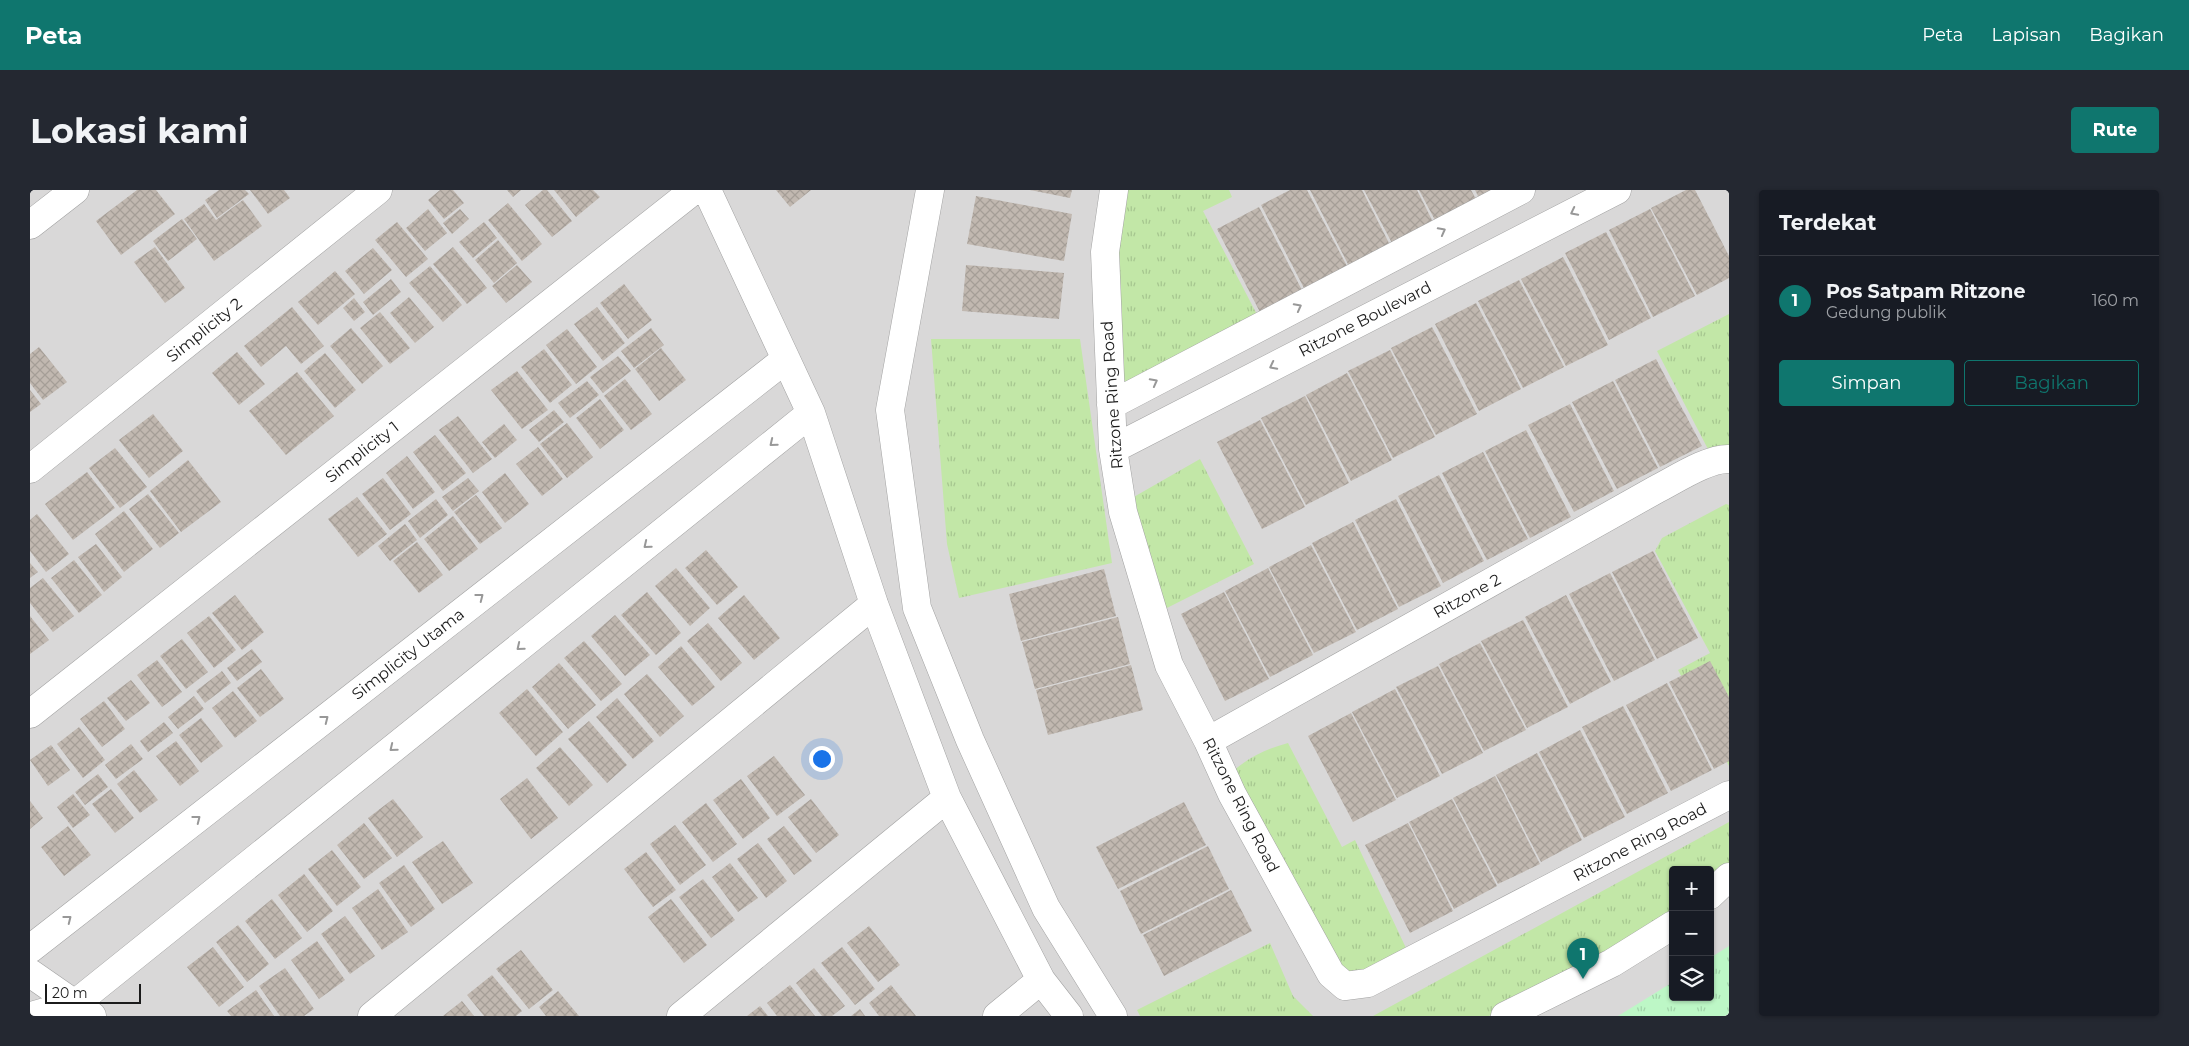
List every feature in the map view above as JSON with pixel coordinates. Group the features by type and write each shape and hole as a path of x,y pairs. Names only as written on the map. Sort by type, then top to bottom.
{"street":[{"path":"30,226 74,190"},
{"name":"Simplicity 2","path":"30,469 378,190"},
{"name":"Simplicity 1","path":"30,714 694,190"},
{"path":"707,190 811,413 874,604 947,798 1041,980 1069,1016"},
{"path":"930,190 890,410 916,608 970,740 1046,908 1112,1016"},
{"name":"Ritzone Ring Road","path":"1114,190 1105,252 1113,449 1123,512 1169,665 1208,741 1232,794 1331,974 1345,986 1368,983 1729,796"},
{"path":"1110,405 1521,190"},
{"name":"Ritzone Boulevard","path":"1113,449 1617,190"},
{"name":"Simplicity Utama","path":"30,949 786,359"},
{"path":"31,1016 84,1010 811,413"},
{"name":"Ritzone 2","path":"1208,741 1656,489 1696,469 1723,458 1729,459"},
{"path":"372,1016 874,604"},
{"path":"680,1016 947,798"},
{"path":"1714,891 1729,877"},
{"path":"1506,1016 1612,963 1669,927"},
{"path":"30,973 84,1010"},
{"path":"997,1016 1041,980"}],"shaded area":[{"path":"30,190 1729,190 1729,1016 30,1016"}],"green space":[{"path":"1116,190 1229,190 1232,197 1203,211 1263,326 1125,406"},
{"path":"1729,314 1729,458 1710,453 1657,351"},
{"path":"931,339 1080,339 1112,563 959,598 947,544"},
{"path":"1200,459 1254,564 1161,611 1132,498"},
{"path":"1726,504 1729,505 1729,766 1678,670 1710,653 1655,551 1662,538"},
{"path":"1288,743 1342,847 1355,840 1406,948 1341,991 1227,777 1240,765 1255,756 1271,748"},
{"path":"1729,822 1729,866 1714,878 1714,866 1669,866 1669,911 1627,942 1519,994 1489,1016 1373,1016"},
{"path":"1270,943 1293,996 1313,1016 1140,1016 1137,1010"},
{"path":"1729,946 1729,1016 1618,1016 1669,984 1669,1001 1714,1001 1714,955"}],"building":[{"path":"137,190 156,190 175,214 121,255 96,221"},
{"path":"219,190 245,190 249,194 217,218 205,200"},
{"path":"250,190 284,190 290,198 268,214"},
{"path":"440,190 453,190 464,203 444,219 428,200"},
{"path":"507,190 521,190 513,197"},
{"path":"543,190 547,190 572,221 552,237 525,205"},
{"path":"554,190 593,190 600,197 576,217"},
{"path":"776,190 811,190 790,207"},
{"path":"1030,190 1072,190 1070,198"},
{"path":"1290,190 1307,190 1349,270 1306,292 1261,205"},
{"path":"1310,190 1362,190 1391,247 1350,268"},
{"path":"1364,190 1417,190 1434,224 1393,245"},
{"path":"1419,190 1471,190 1477,201 1436,222"},
{"path":"1475,190 1493,190 1479,198"},
{"path":"1686,190 1695,190 1729,256 1729,278 1697,295 1651,208"},
{"path":"976,196 1072,214 1064,261 967,244"},
{"path":"243,200 262,226 214,261 184,219 204,204 216,220"},
{"path":"508,203 542,244 522,261 488,220"},
{"path":"1259,207 1304,294 1262,316 1217,229"},
{"path":"428,209 447,233 425,251 406,228"},
{"path":"460,209 469,219 452,234 443,223"},
{"path":"1650,209 1695,296 1653,317 1609,230"},
{"path":"182,219 197,239 168,261 153,241"},
{"path":"397,222 428,259 406,277 375,240"},
{"path":"484,222 497,238 473,258 459,242"},
{"path":"1606,232 1651,318 1609,340 1565,253"},
{"path":"498,240 517,263 494,283 475,260"},
{"path":"155,247 185,288 165,303 134,262"},
{"path":"453,247 487,288 467,304 433,264"},
{"path":"373,248 392,270 364,294 345,271"},
{"path":"1563,257 1608,345 1566,366 1521,279"},
{"path":"517,265 532,282 506,303 492,286"},
{"path":"966,265 1064,273 1059,319 962,311"},
{"path":"430,266 462,305 443,322 409,283"},
{"path":"335,271 355,294 318,325 298,302"},
{"path":"391,279 401,292 373,315 363,302"},
{"path":"1519,280 1564,367 1523,388 1478,301"},
{"path":"624,284 652,320 628,339 600,303"},
{"path":"409,297 434,327 415,343 390,313"},
{"path":"354,298 365,312 354,321 343,308"},
{"path":"1476,303 1521,389 1479,411 1435,324"},
{"path":"292,307 324,346 301,364 286,346 261,367 244,346"},
{"path":"597,307 625,343 603,361 574,324"},
{"path":"380,312 410,348 390,364 360,328"},
{"path":"1432,327 1477,414 1436,435 1391,348"},
{"path":"351,328 383,366 362,384 330,346"},
{"path":"651,328 664,345 634,368 621,351"},
{"path":"567,329 597,367 576,384 546,345"},
{"path":"39,347 67,382 43,400 30,383 30,354"},
{"path":"661,348 686,380 659,401 635,369"},
{"path":"544,349 572,385 550,403 521,367"},
{"path":"1390,350 1435,437 1393,458 1348,371"},
{"path":"237,352 265,384 239,405 212,373"},
{"path":"325,353 356,390 335,408 304,371"},
{"path":"618,356 631,371 603,393 590,377"},
{"path":"1656,359 1702,446 1660,467 1615,380"},
{"path":"517,371 548,410 522,429 491,390"},
{"path":"297,372 334,416 286,455 249,411"},
{"path":"1347,373 1392,460 1351,481 1306,395"},
{"path":"625,379 652,414 631,430 604,396"},
{"path":"587,381 599,395 570,418 558,403"},
{"path":"1613,381 1658,468 1617,489 1572,402"},
{"path":"30,390 41,404 30,412"},
{"path":"1305,396 1349,483 1306,505 1261,418"},
{"path":"600,399 624,430 600,449 576,418"},
{"path":"1570,404 1614,491 1574,512 1528,425"},
{"path":"554,410 564,422 539,442 529,430"},
{"path":"153,414 183,451 149,478 119,440"},
{"path":"458,416 492,459 473,473 439,430"},
{"path":"1260,420 1305,507 1262,529 1217,442"},
{"path":"567,423 593,457 567,478 540,444"},
{"path":"504,424 517,440 495,458 482,442"},
{"path":"1526,430 1571,517 1530,538 1485,451"},
{"path":"435,435 466,473 443,491 413,452"},
{"path":"538,447 563,479 542,496 516,464"},
{"path":"115,448 147,487 120,508 89,468"},
{"path":"1483,452 1528,539 1487,560 1442,473"},
{"path":"407,456 435,492 413,509 386,473"},
{"path":"188,460 221,502 181,532 150,491"},
{"path":"87,472 115,508 73,540 45,504"},
{"path":"505,473 529,504 505,523 482,492"},
{"path":"1439,475 1484,561 1443,583 1398,496"},
{"path":"383,478 411,514 390,530 362,494"},
{"path":"468,478 479,491 453,511 442,497"},
{"path":"148,494 179,533 160,548 129,509"},
{"path":"476,495 502,528 480,544 454,512"},
{"path":"357,497 387,534 358,557 328,519"},
{"path":"436,499 448,515 420,538 408,521"},
{"path":"1396,499 1441,586 1399,607 1355,520"},
{"path":"124,511 153,549 124,572 95,534"},
{"path":"37,514 69,554 46,572 30,551 30,520"},
{"path":"453,516 478,549 449,571 424,539"},
{"path":"1353,522 1398,609 1357,630 1312,543"},
{"path":"405,524 417,540 390,561 378,546"},
{"path":"417,542 443,575 419,593 393,561"},
{"path":"96,544 122,577 104,592 78,557"},
{"path":"1311,545 1356,632 1314,653 1269,567"},
{"path":"706,550 738,587 717,605 685,568"},
{"path":"1653,551 1698,638 1657,659 1612,572"},
{"path":"74,560 102,595 79,613 51,578"},
{"path":"30,563 38,572 30,578"},
{"path":"676,568 710,608 690,626 655,586"},
{"path":"1268,568 1313,655 1270,677 1225,591"},
{"path":"1104,569 1116,616 1021,641 1009,594"},
{"path":"1610,573 1655,660 1614,681 1569,594"},
{"path":"43,578 74,616 53,632 30,603 30,588"},
{"path":"647,592 681,633 656,655 621,615"},
{"path":"1224,592 1269,679 1225,701 1181,614"},
{"path":"235,595 264,632 242,650 212,613"},
{"path":"744,595 780,638 754,660 718,618"},
{"path":"1566,595 1611,682 1570,704 1525,617"},
{"path":"615,615 650,655 625,676 591,636"},
{"path":"30,616 49,640 30,654"},
{"path":"209,616 236,650 214,668 187,633"},
{"path":"1118,617 1130,664 1035,689 1022,642"},
{"path":"1523,620 1568,707 1527,728 1481,641"},
{"path":"708,623 742,663 721,681 687,641"},
{"path":"182,639 208,672 186,689 160,656"},
{"path":"584,641 622,684 601,701 564,658"},
{"path":"1480,643 1526,730 1484,751 1439,664"},
{"path":"681,646 715,687 692,706 658,667"},
{"path":"252,649 262,662 237,681 227,668"},
{"path":"157,660 182,692 162,707 137,675"},
{"path":"1710,661 1729,697 1729,761 1714,769 1669,682"},
{"path":"559,663 596,705 568,729 532,687"},
{"path":"1131,665 1143,710 1048,735 1036,690"},
{"path":"1438,666 1483,753 1442,774 1396,687"},
{"path":"261,669 284,699 260,717 237,688"},
{"path":"222,671 231,683 205,703 196,691"},
{"path":"647,674 684,716 660,737 624,694"},
{"path":"131,680 150,703 126,721 107,698"},
{"path":"1667,683 1712,770 1671,791 1626,705"},
{"path":"527,689 563,732 536,756 499,713"},
{"path":"1395,689 1440,776 1397,798 1352,712"},
{"path":"233,691 257,721 235,738 212,708"},
{"path":"194,696 204,709 178,729 168,717"},
{"path":"617,698 654,741 633,759 596,717"},
{"path":"104,701 125,729 102,747 80,719"},
{"path":"1623,706 1668,793 1627,814 1582,727"},
{"path":"1351,713 1396,800 1353,822 1308,736"},
{"path":"201,718 223,746 201,763 179,735"},
{"path":"589,721 627,765 607,783 568,739"},
{"path":"164,722 173,733 148,752 140,741"},
{"path":"79,727 105,760 83,778 57,744"},
{"path":"1580,730 1625,817 1584,838 1539,752"},
{"path":"176,741 199,771 180,786 156,756"},
{"path":"131,744 143,759 116,779 105,765"},
{"path":"51,745 70,770 48,786 30,760"},
{"path":"560,747 593,785 569,806 536,768"},
{"path":"1537,753 1582,840 1541,862 1496,775"},
{"path":"774,756 805,795 777,816 747,776"},
{"path":"134,770 158,800 140,813 117,784"},
{"path":"98,774 108,787 85,805 75,792"},
{"path":"1495,776 1540,864 1498,884 1453,798"},
{"path":"527,778 558,818 531,839 500,799"},
{"path":"741,779 770,818 743,839 713,800"},
{"path":"111,789 134,818 115,833 92,804"},
{"path":"73,794 90,815 73,828 57,807"},
{"path":"393,799 423,837 397,857 368,818"},
{"path":"811,799 839,835 816,853 788,817"},
{"path":"1452,799 1497,886 1454,909 1409,822"},
{"path":"30,801 43,818 30,829"},
{"path":"1184,802 1206,845 1118,889 1096,847"},
{"path":"706,803 737,844 713,862 682,822"},
{"path":"364,823 392,858 364,879 337,845"},
{"path":"1408,823 1453,911 1410,933 1365,845"},
{"path":"675,825 706,865 680,885 650,844"},
{"path":"68,826 91,855 64,876 41,847"},
{"path":"784,826 812,861 794,875 767,839"},
{"path":"443,841 473,883 442,904 412,862"},
{"path":"758,843 787,881 766,898 737,859"},
{"path":"1208,846 1229,889 1141,934 1120,891"},
{"path":"332,850 361,887 337,906 308,869"},
{"path":"646,852 676,890 653,907 624,869"},
{"path":"730,863 758,898 738,912 712,877"},
{"path":"404,865 435,909 411,927 379,883"},
{"path":"304,874 333,911 307,932 278,895"},
{"path":"703,879 735,920 711,938 679,897"},
{"path":"378,889 408,932 382,950 352,908"},
{"path":"1231,890 1252,931 1164,976 1143,935"},
{"path":"272,899 302,938 275,959 245,921"},
{"path":"671,899 707,945 684,963 648,917"},
{"path":"345,916 375,956 350,974 321,934"},
{"path":"238,925 269,964 247,982 216,942"},
{"path":"869,926 900,965 878,982 847,943"},
{"path":"317,941 345,980 319,999 291,960"},
{"path":"213,947 244,987 219,1007 187,967"},
{"path":"842,947 875,989 855,1005 821,963"},
{"path":"521,950 553,990 529,1009 496,969"},
{"path":"285,968 314,1009 304,1016 280,1016 259,986"},
{"path":"814,968 845,1006 832,1016 822,1016 796,983"},
{"path":"492,975 522,1011 516,1016 484,1016 467,995"},
{"path":"790,985 815,1016 777,1016 767,1003"},
{"path":"891,985 916,1016 879,1016 869,1003"},
{"path":"256,990 274,1016 231,1016 227,1011"},
{"path":"558,991 579,1016 546,1016 539,1007"},
{"path":"462,1001 474,1016 443,1016"},
{"path":"760,1006 768,1016 747,1016"},
{"path":"860,1009 865,1016 851,1016"}],"place":[{"name":"Pos Satpam Ritzone","path":"1583,979"}]}
